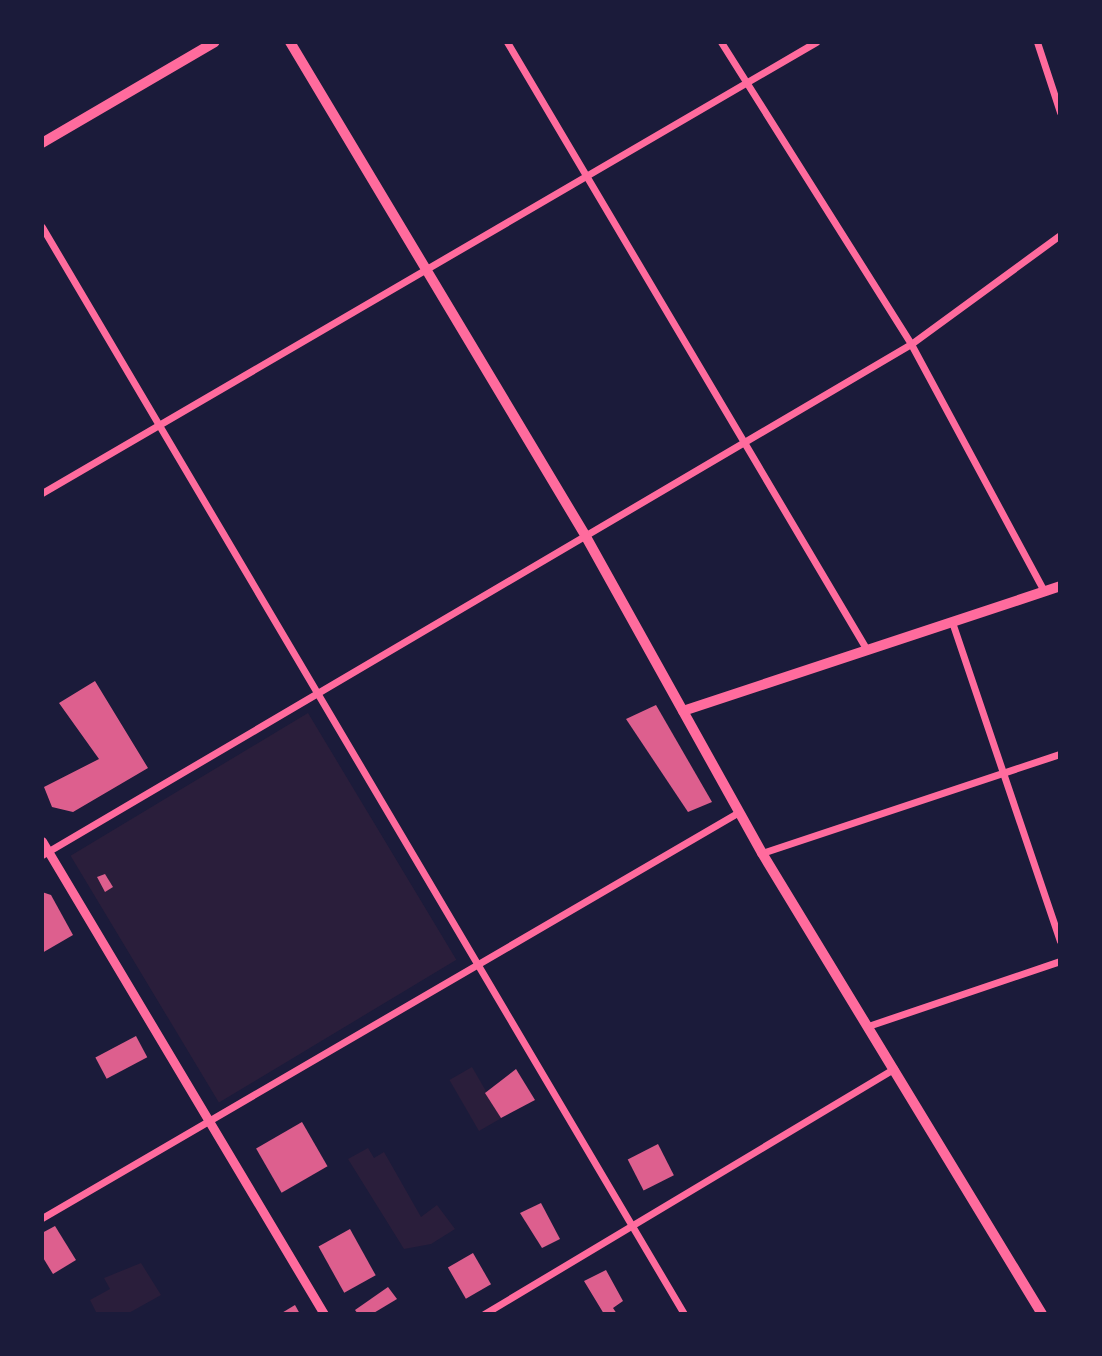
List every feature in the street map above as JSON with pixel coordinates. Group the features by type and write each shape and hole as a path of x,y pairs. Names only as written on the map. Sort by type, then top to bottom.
{"main road":[{"path":"42,143 215,42"},
{"path":"290,42 585,535 762,853 871,1025 1042,1314"},
{"path":"683,711 1060,586"}],"street":[{"path":"507,42 867,650"},
{"path":"721,42 911,344 1044,591"},
{"path":"42,493 424,266 816,42"},
{"path":"1037,42 1060,112"},
{"path":"42,227 475,966 634,1225 684,1314"},
{"path":"45,853 911,344 1060,235"},
{"path":"952,622 1060,941"},
{"path":"762,853 1060,754"},
{"path":"42,1218 739,812"},
{"path":"42,841 45,853 212,1118 324,1314"},
{"path":"871,1025 1060,961"},
{"path":"484,1314 896,1068"}],"shaded area":[{"path":"308,713 456,960 219,1103 71,856"},
{"path":"472,1067 502,1118 479,1131 449,1080"},
{"path":"368,1148 374,1158 384,1152 421,1217 437,1205 455,1229 431,1244 404,1249 348,1159"},
{"path":"141,1263 161,1295 127,1314 97,1314 90,1300 110,1289 104,1278"}],"building":[{"path":"95,681 148,768 73,812 52,807 44,787 99,759 59,703"},
{"path":"656,705 712,802 688,812 626,719"},
{"path":"105,874 113,887 105,892 97,877"},
{"path":"42,892 51,895 73,935 42,953"},
{"path":"136,1036 147,1057 107,1079 95,1058"},
{"path":"516,1069 535,1100 501,1118 485,1093"},
{"path":"302,1122 328,1166 282,1193 256,1148"},
{"path":"658,1144 674,1175 644,1191 628,1159"},
{"path":"541,1203 560,1239 542,1248 520,1213"},
{"path":"55,1226 76,1260 53,1274 42,1256 42,1233"},
{"path":"350,1229 376,1275 344,1293 319,1246"},
{"path":"473,1253 491,1284 466,1299 448,1268"},
{"path":"606,1270 623,1301 613,1308 617,1314 604,1314 584,1281"},
{"path":"388,1287 397,1299 372,1314 358,1314 355,1310"},
{"path":"295,1305 300,1314 280,1314"}]}
